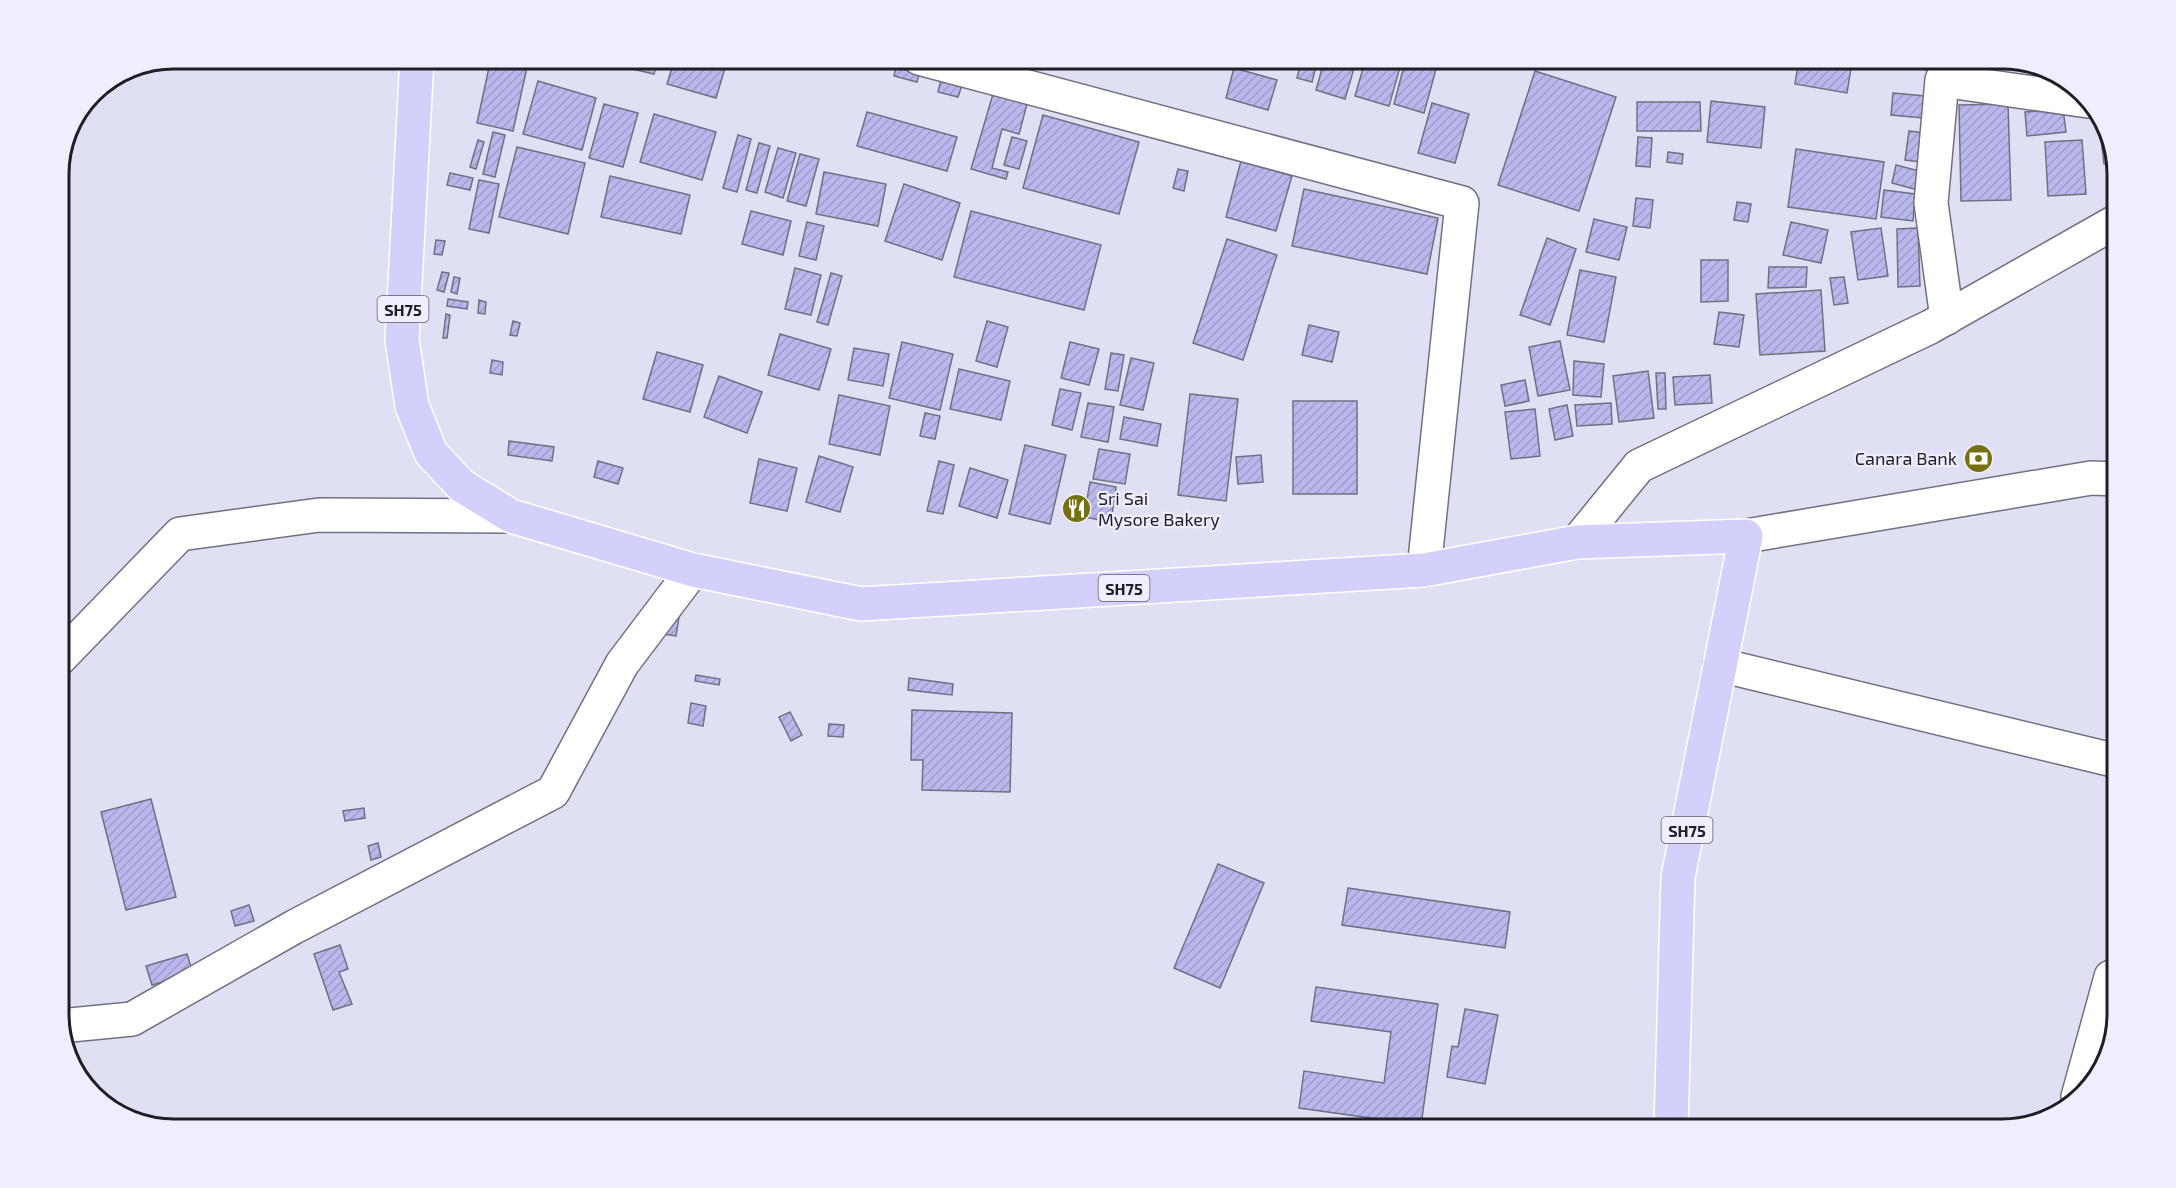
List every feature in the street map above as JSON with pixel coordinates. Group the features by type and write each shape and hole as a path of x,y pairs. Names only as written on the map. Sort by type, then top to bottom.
{"main road":[{"name":"SH75","path":"416,69 402,330 412,406 431,453 462,486 511,516 693,570 861,604 1424,570 1577,542 1746,536 1678,877 1671,1119"}],"street":[{"path":"960,69 1462,203 1424,570"},
{"path":"1947,318 1931,203 1942,80 2075,99"},
{"path":"1577,542 1640,466 1947,318 2107,227"},
{"path":"1746,536 2091,478 2107,479"},
{"path":"69,649 180,534 319,515 511,516"},
{"path":"70,1025 132,1019 294,927 553,792 622,664 693,570"},
{"path":"1720,665 2107,759"},
{"path":"2083,1080 2107,1000"}],"building":[{"path":"489,69 527,69 513,131 477,123"},
{"path":"632,69 655,69 654,74"},
{"path":"672,69 725,69 716,98 667,84"},
{"path":"896,69 919,74 917,82 894,76"},
{"path":"1234,69 1277,80 1268,110 1226,98"},
{"path":"1299,69 1315,69 1312,82 1297,78"},
{"path":"1322,69 1354,69 1345,99 1316,90"},
{"path":"1363,69 1399,69 1389,106 1355,96"},
{"path":"1403,69 1436,69 1424,113 1394,104"},
{"path":"1797,69 1851,69 1847,93 1795,84"},
{"path":"1535,71 1616,97 1579,211 1498,185"},
{"path":"941,80 962,85 958,97 938,92"},
{"path":"538,81 596,98 582,150 523,134"},
{"path":"1893,93 1925,96 1923,118 1891,115"},
{"path":"993,94 1027,104 1019,134 1002,129 992,168 1008,172 1006,179 971,169"},
{"path":"1711,101 1765,107 1761,148 1707,142"},
{"path":"1637,102 1700,102 1701,131 1637,131"},
{"path":"1432,103 1469,114 1455,163 1418,153"},
{"path":"604,104 638,113 623,167 589,158"},
{"path":"2008,104 2011,200 1961,201 1959,105"},
{"path":"2063,109 2066,132 2027,136 2025,112"},
{"path":"867,112 957,137 947,171 857,146"},
{"path":"654,114 716,132 702,180 640,162"},
{"path":"1043,115 1139,142 1119,214 1023,188"},
{"path":"1909,131 1926,133 1921,162 1905,160"},
{"path":"493,132 505,135 495,177 483,174"},
{"path":"738,135 751,139 737,192 723,188"},
{"path":"1012,137 1027,141 1019,169 1004,165"},
{"path":"1638,137 1652,138 1650,167 1636,166"},
{"path":"478,140 484,142 476,169 470,167"},
{"path":"2082,140 2086,194 2048,196 2045,142"},
{"path":"2101,142 2107,164 2104,164"},
{"path":"759,143 770,146 757,193 746,190"},
{"path":"517,147 585,163 568,234 499,217"},
{"path":"778,148 796,153 783,198 765,192"},
{"path":"1796,149 1884,162 1876,219 1788,207"},
{"path":"1668,152 1683,154 1682,164 1667,162"},
{"path":"800,154 819,159 806,206 787,201"},
{"path":"1241,161 1292,176 1276,231 1226,217"},
{"path":"1896,165 1923,172 1918,190 1892,183"},
{"path":"1178,169 1188,171 1184,191 1173,188"},
{"path":"824,172 886,184 878,226 816,214"},
{"path":"450,173 473,178 470,190 447,185"},
{"path":"610,176 690,195 681,234 601,217"},
{"path":"479,180 499,184 489,233 469,229"},
{"path":"904,184 960,203 942,260 885,241"},
{"path":"1304,189 1438,218 1427,274 1292,246"},
{"path":"1884,190 1915,194 1913,221 1881,217"},
{"path":"1636,198 1653,200 1650,228 1633,226"},
{"path":"1737,202 1751,204 1748,222 1734,220"},
{"path":"751,211 791,221 783,255 742,244"},
{"path":"971,211 1101,245 1084,310 954,277"},
{"path":"1594,219 1627,227 1619,260 1586,252"},
{"path":"807,222 824,226 816,260 799,256"},
{"path":"1791,222 1828,230 1821,263 1783,255"},
{"path":"1881,228 1888,276 1858,280 1851,232"},
{"path":"1918,228 1920,286 1898,287 1897,229"},
{"path":"1547,238 1576,249 1550,325 1520,315"},
{"path":"1227,239 1277,255 1243,360 1193,343"},
{"path":"436,240 445,241 442,255 434,254"},
{"path":"1701,260 1728,260 1728,301 1701,302"},
{"path":"1769,267 1807,267 1806,287 1768,288"},
{"path":"795,268 821,275 811,315 785,309"},
{"path":"1580,270 1616,277 1604,342 1567,335"},
{"path":"442,272 449,273 444,292 437,290"},
{"path":"831,273 842,276 828,325 817,322"},
{"path":"454,277 460,278 457,294 451,292"},
{"path":"1844,277 1848,303 1834,305 1830,278"},
{"path":"1821,290 1825,351 1760,355 1756,294"},
{"path":"448,299 468,302 467,309 447,306"},
{"path":"479,300 486,302 485,314 478,313"},
{"path":"1719,312 1744,315 1739,347 1714,344"},
{"path":"446,314 450,315 447,338 443,338"},
{"path":"513,321 520,323 517,336 510,335"},
{"path":"987,321 1008,327 997,367 976,361"},
{"path":"1309,325 1339,332 1332,362 1302,355"},
{"path":"780,334 831,349 819,390 768,375"},
{"path":"1560,341 1570,390 1538,396 1529,347"},
{"path":"902,342 953,354 940,410 889,398"},
{"path":"1070,342 1099,349 1089,385 1061,378"},
{"path":"854,348 889,354 883,386 848,380"},
{"path":"657,352 703,365 690,412 643,399"},
{"path":"1111,353 1124,355 1118,391 1105,389"},
{"path":"1131,358 1154,363 1143,410 1120,405"},
{"path":"492,360 503,362 502,375 490,373"},
{"path":"1574,361 1604,364 1601,397 1573,395"},
{"path":"959,369 1010,381 1001,420 950,409"},
{"path":"1648,371 1654,418 1619,422 1613,376"},
{"path":"1656,373 1665,373 1666,409 1658,409"},
{"path":"1710,375 1712,403 1675,405 1673,377"},
{"path":"719,376 762,392 747,433 704,417"},
{"path":"1525,380 1529,401 1505,406 1501,385"},
{"path":"1060,389 1081,393 1072,430 1052,425"},
{"path":"1190,394 1238,399 1226,501 1178,495"},
{"path":"839,395 890,406 880,455 829,444"},
{"path":"1293,401 1357,401 1357,494 1293,494"},
{"path":"1088,403 1114,407 1108,442 1081,437"},
{"path":"1611,403 1612,424 1577,426 1575,405"},
{"path":"1567,405 1573,436 1555,440 1549,409"},
{"path":"1535,409 1540,456 1511,459 1505,412"},
{"path":"925,413 940,416 935,439 920,436"},
{"path":"1124,417 1161,424 1157,446 1120,439"},
{"path":"509,441 554,447 552,461 508,455"},
{"path":"1025,445 1066,455 1050,524 1009,514"},
{"path":"1099,449 1130,454 1125,484 1093,479"},
{"path":"1261,455 1263,482 1238,484 1236,457"},
{"path":"819,456 853,467 840,512 806,502"},
{"path":"759,459 797,468 787,511 750,503"},
{"path":"598,461 623,468 618,484 594,477"},
{"path":"939,461 954,465 943,514 927,511"},
{"path":"970,468 1008,480 997,518 959,506"},
{"path":"1090,482 1116,487 1111,522 1084,517"},
{"path":"666,615 679,617 676,636 663,634"},
{"path":"696,675 720,679 719,685 695,681"},
{"path":"909,678 953,684 952,695 908,690"},
{"path":"691,703 706,706 703,726 688,723"},
{"path":"912,710 1012,713 1010,792 922,790 923,760 911,760"},
{"path":"790,712 802,735 791,741 779,717"},
{"path":"829,724 844,725 843,737 828,736"},
{"path":"151,799 176,897 126,910 101,812"},
{"path":"364,808 365,818 345,821 343,811"},
{"path":"378,843 381,857 371,860 368,846"},
{"path":"1218,864 1264,883 1220,988 1174,968"},
{"path":"1348,888 1510,912 1505,948 1342,925"},
{"path":"249,905 254,921 235,926 231,911"},
{"path":"340,945 348,969 339,972 352,1004 333,1010 314,954"},
{"path":"187,954 193,973 152,985 146,966"},
{"path":"1316,987 1438,1004 1422,1119 1378,1119 1299,1108 1304,1071 1384,1083 1391,1032 1311,1021"},
{"path":"1465,1009 1498,1015 1485,1084 1447,1077 1452,1046 1458,1047"}],"place":[{"name":"Canara Bank","path":"1978,458"},
{"name":"Sri Sai Mysore Bakery","path":"1077,508"}]}
